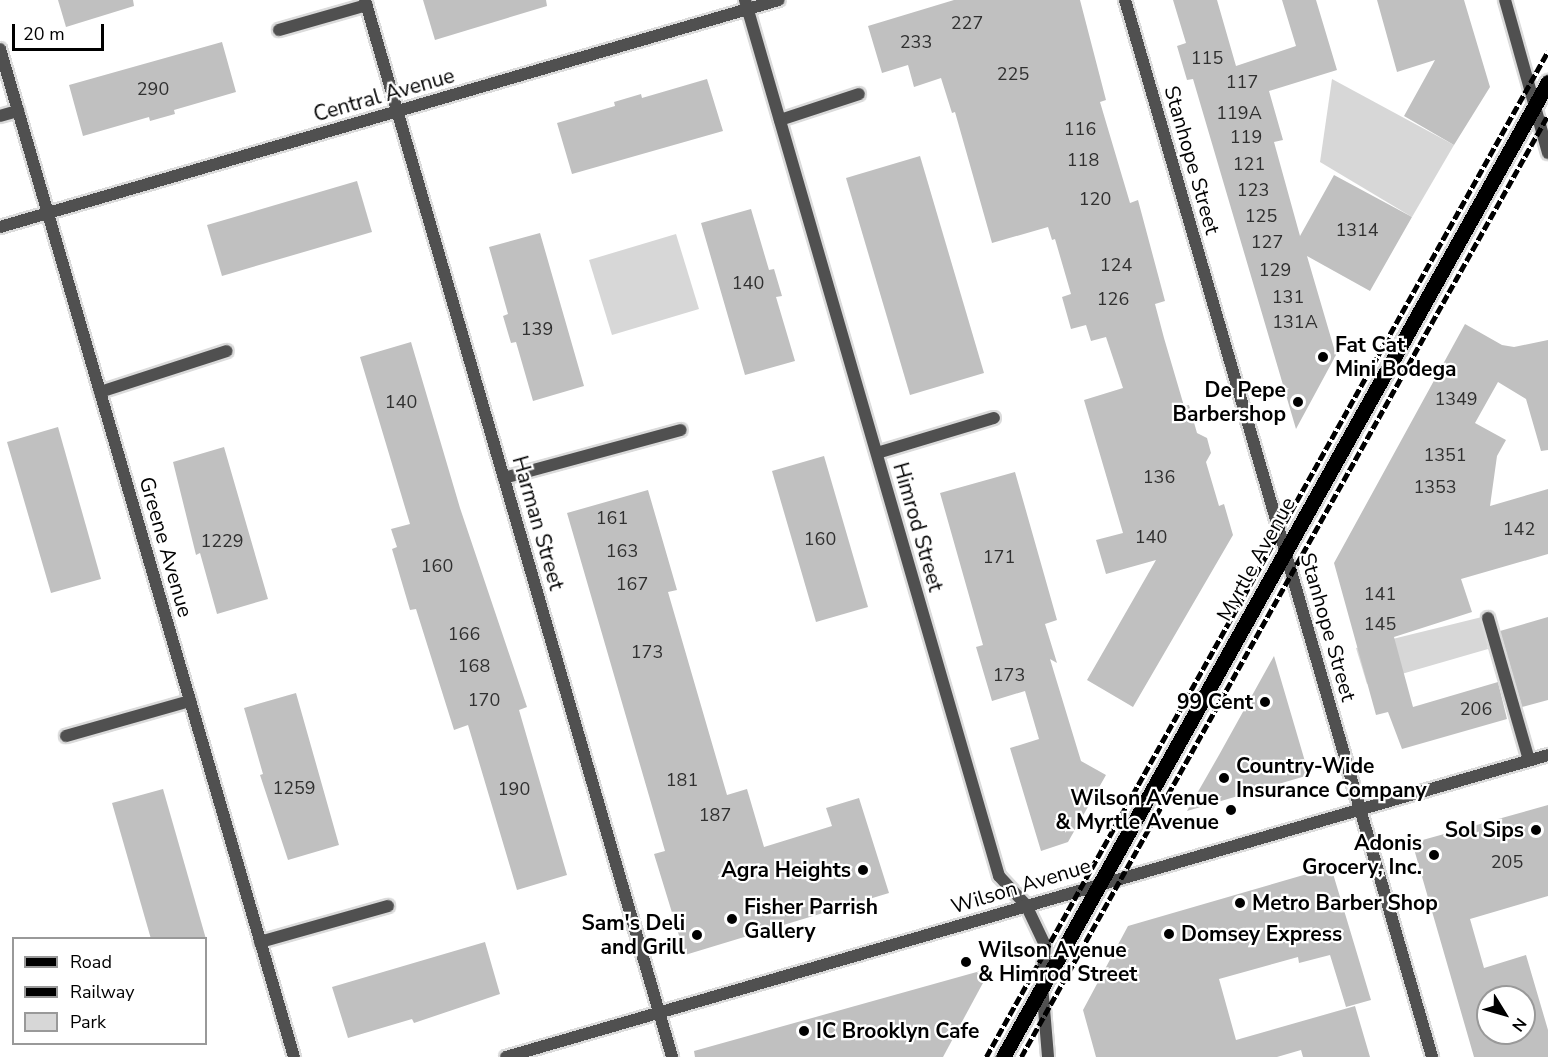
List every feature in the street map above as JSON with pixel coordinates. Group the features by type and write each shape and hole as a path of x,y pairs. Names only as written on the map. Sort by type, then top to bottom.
{"main road":[{"name":"Myrtle Avenue","path":"1003,1057 1548,82"}],"street":[{"name":"Central Avenue","path":"0,227 398,111 747,4 779,0"},
{"name":"Stanhope Street","path":"1125,0 1432,1057"},
{"path":"1505,0 1548,153"},
{"path":"279,30 366,3"},
{"name":"Harman Street","path":"366,3 672,1057"},
{"name":"Himrod Street","path":"747,4 999,876 1026,905 1045,945 1042,985 1048,1057"},
{"name":"Greene Avenue","path":"0,49 294,1057"},
{"path":"780,120 859,94"},
{"path":"0,116 18,111"},
{"path":"100,392 227,351"},
{"path":"877,453 994,418"},
{"path":"504,478 681,430"},
{"path":"1488,618 1529,760"},
{"path":"66,736 190,702"},
{"name":"Wilson Avenue","path":"506,1057 1099,882 1548,755"},
{"path":"261,942 388,906"}],"green space":[{"path":"1332,79 1454,145 1412,217 1320,162"},
{"path":"676,234 699,309 612,335 589,260"},
{"path":"1482,617 1488,649 1367,684 1356,648"}],"building":[{"path":"58,0 133,0 134,6 66,27"},
{"path":"423,0 546,0 547,6 435,40"},
{"path":"954,0 1080,0 1106,100 1100,102 1130,203 1138,200 1165,301 1155,304 1164,338 1184,406 1189,405 1197,433 1207,438 1211,453 1206,462 1219,506 1224,504 1233,535 1133,707 1087,680 1156,560 1106,574 1096,540 1123,533 1084,400 1123,388 1106,337 1091,341 1086,325 1071,329 1062,297 1071,294 1055,239 1052,240 1048,227 992,243 955,112 952,113 941,78 914,87 908,65 882,73 868,26"},
{"path":"1173,0 1217,0 1236,66 1296,46 1282,0 1316,0 1337,70 1269,91 1283,140 1274,142 1300,236 1334,175 1412,217 1370,291 1307,256 1336,355 1296,429 1193,79 1187,80 1177,46 1186,43"},
{"path":"1377,0 1464,0 1490,87 1454,145 1404,116 1435,60 1397,72"},
{"path":"222,42 236,92 174,110 175,114 150,121 149,117 83,136 69,85"},
{"path":"707,79 723,131 572,174 557,123 615,106 614,102 641,94 642,98"},
{"path":"920,156 984,373 910,395 846,178"},
{"path":"357,181 372,232 222,276 207,225"},
{"path":"751,209 769,270 774,269 782,296 776,297 795,361 745,375 701,223"},
{"path":"540,233 584,386 533,401 516,342 511,343 503,316 508,314 489,247"},
{"path":"1465,324 1502,345 1514,347 1548,340 1548,450 1541,451 1526,399 1498,382 1475,423 1506,440 1497,456 1490,506 1548,489 1548,554 1461,579 1472,612 1394,637 1413,707 1498,682 1507,719 1402,749 1388,712 1376,715 1334,563"},
{"path":"411,342 460,508 527,707 519,710 567,875 517,890 468,725 454,730 416,609 410,610 392,549 397,547 391,529 410,524 360,357"},
{"path":"58,427 101,579 51,593 7,442"},
{"path":"224,447 268,599 217,614 200,553 196,555 173,462"},
{"path":"824,456 868,607 816,622 772,471"},
{"path":"1015,472 1057,620 1045,624 1057,663 1050,659 1081,761 1106,775 1068,842 1041,851 1010,748 1039,739 1025,691 992,701 976,647 983,645 940,493"},
{"path":"648,490 677,590 668,592 727,795 747,789 764,847 832,826 826,808 859,798 889,893 685,955 654,854 665,851 567,513"},
{"path":"1548,617 1548,700 1522,707 1500,631"},
{"path":"1274,656 1309,775 1187,811 1219,755"},
{"path":"296,693 339,845 288,860 260,775 263,774 244,708"},
{"path":"163,789 205,937 150,937 112,803"},
{"path":"1548,805 1548,896 1470,919 1484,968 1526,955 1535,985 1476,985 1476,1045 1536,1045 1536,989 1548,1030 1548,1057 1474,1057 1414,849 1419,841"},
{"path":"1331,867 1371,1000 1346,1007 1330,955 1299,963 1298,957 1219,979 1236,1040 1355,1006 1370,1057 1303,1057 1301,1050 1277,1057 1096,1057 1083,1010 1128,926"},
{"path":"485,942 500,994 414,1023 412,1019 348,1038 332,987"},
{"path":"991,968 943,1057 695,1057 694,1051"}],"railway":[{"path":"986,1057 1548,51"},
{"path":"1021,1057 1548,115"}],"place":[{"name":"Fat Cat Mini Bodega","path":"1323,357"},
{"name":"De Pepe Barbershop","path":"1298,402"},
{"name":"99 Cent","path":"1265,702"},
{"name":"Country-Wide Insurance Company","path":"1224,778"},
{"name":"Wilson Avenue & Myrtle Avenue","path":"1231,810"},
{"name":"Sol Sips","path":"1536,830"},
{"name":"Adonis Grocery, Inc.","path":"1434,855"},
{"name":"Agra Heights","path":"863,870"},
{"name":"Metro Barber Shop","path":"1240,903"},
{"name":"Fisher Parrish Gallery","path":"732,919"},
{"name":"Domsey Express","path":"1169,934"},
{"name":"Sam's Deli and Grill","path":"697,935"},
{"name":"Wilson Avenue & Himrod Street","path":"966,962"},
{"name":"IC Brooklyn Cafe","path":"804,1031"}]}
